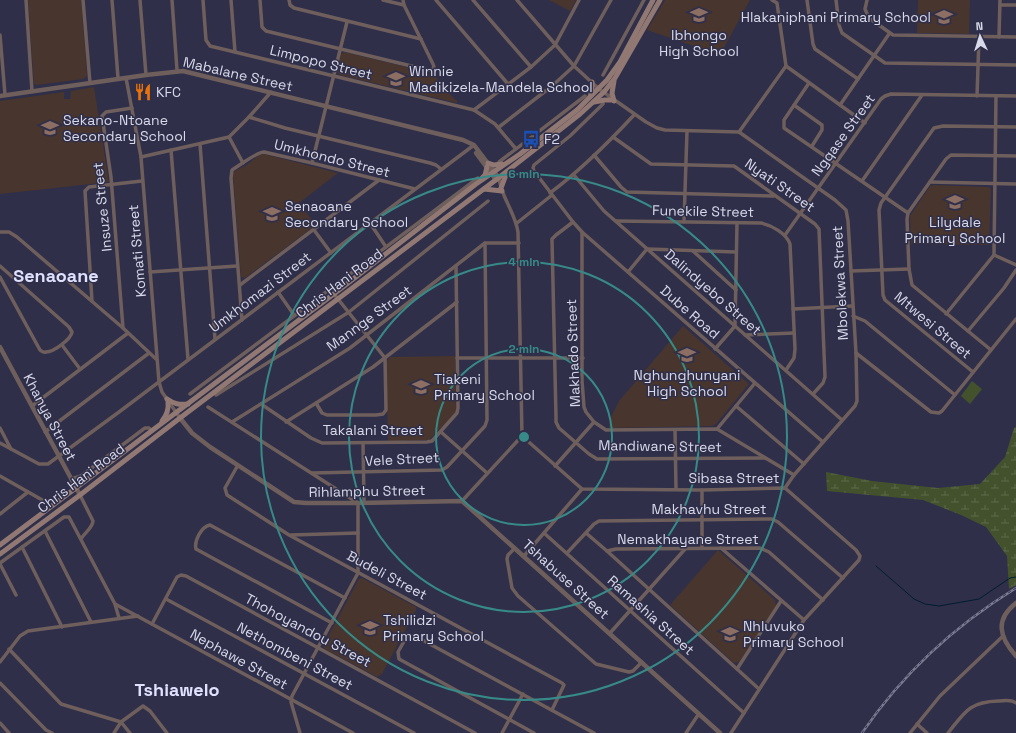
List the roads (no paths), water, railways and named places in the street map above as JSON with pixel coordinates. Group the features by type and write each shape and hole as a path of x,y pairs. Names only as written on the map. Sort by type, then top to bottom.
{"main road":[{"name":"Chris Hani Road","path":"601,90 620,62 653,0"},
{"name":"Chris Hani Road","path":"0,554 80,495 178,415 338,299 484,189 500,184 507,171 615,78 660,0"},
{"path":"607,80 592,82 592,91 589,99 614,100 612,93 615,78"},
{"name":"Chris Hani Road","path":"0,545 154,430 178,415 189,404 476,184 513,159 589,99"},
{"path":"476,184 485,175 488,165 496,166 513,159"},
{"path":"484,189 500,184 507,171"},
{"path":"167,400 172,403 189,404"},
{"path":"154,430 167,415 167,400"}],"street":[{"path":"26,0 32,91"},
{"path":"83,0 90,83"},
{"path":"112,0 118,78"},
{"path":"140,0 146,74"},
{"path":"172,0 177,70"},
{"name":"Limpopo Street","path":"203,0 207,43 211,46 474,110 489,118 516,149"},
{"path":"231,0 235,52"},
{"path":"260,0 262,26 265,30 428,70 433,69 434,64 404,5 403,0"},
{"path":"289,0 290,5 294,8 421,39"},
{"path":"383,0 404,5"},
{"path":"436,0 508,84"},
{"path":"473,0 531,67"},
{"path":"517,0 574,66 601,90 634,115 657,128 665,130 739,132 786,66 778,1 772,0"},
{"path":"474,110 531,67 555,45 579,0"},
{"path":"498,127 552,86 574,66 611,0"},
{"path":"602,75 644,0"},
{"path":"807,0 815,49 858,79"},
{"path":"836,0 839,25 842,33 880,61 888,64 1016,65"},
{"path":"867,0 865,9 869,18 889,34 893,35 1016,37"},
{"path":"999,37 1000,0"},
{"path":"1000,5 1016,5"},
{"path":"312,163 347,22"},
{"path":"840,105 889,34"},
{"path":"0,36 2,96"},
{"path":"977,96 979,36"},
{"path":"786,66 865,123"},
{"name":"Mabalane Street","path":"2,96 177,70 190,72 468,142 488,165 500,184"},
{"name":"Komati Street","path":"126,78 141,157 159,382 162,392 178,415"},
{"path":"809,83 784,120 784,128 908,213"},
{"path":"141,157 229,137 249,118 271,92"},
{"name":"Ngqase Street","path":"785,235 881,99 885,96 891,94 1016,96"},
{"path":"862,181 922,95"},
{"path":"946,314 994,255 996,96"},
{"path":"499,162 589,99"},
{"name":"Dube Road","path":"603,104 570,136 533,167 534,171 582,232 822,442"},
{"path":"794,105 822,125 822,130 812,146"},
{"name":"Insuze Street","path":"123,328 112,184 102,116 106,112 132,108"},
{"path":"517,223 574,175 614,137 634,115"},
{"path":"249,118 430,163 441,169"},
{"name":"Mtwesi Street","path":"973,372 885,300 883,295 881,270 879,206 934,128 943,126 1016,127"},
{"path":"684,222 687,131"},
{"name":"Mbolekwa Street","path":"739,132 840,203 846,210 848,222 856,353 857,401 855,406 822,442 785,488"},
{"path":"229,137 243,163"},
{"name":"Nyati Street","path":"614,137 650,164 734,166 801,213 819,229 825,377 823,382 813,394"},
{"path":"200,144 215,339"},
{"name":"Umkhomazi Street","path":"12,450 41,465 48,464 473,146"},
{"path":"171,150 188,359"},
{"name":"Umkhondo Street","path":"242,320 230,175 232,170 258,153 262,152 415,189"},
{"path":"594,155 624,191 775,196"},
{"path":"991,350 914,288 911,282 909,268 907,219 908,213 946,159 951,155 1016,156"},
{"name":"Dalindyebo Street","path":"574,175 604,211 842,420"},
{"path":"190,394 478,178"},
{"path":"240,285 379,180"},
{"path":"92,301 84,193 89,187 142,181"},
{"path":"930,182 1016,184"},
{"path":"462,501 522,436 519,243 517,223 500,184"},
{"name":"Chris Hani Road","path":"216,395 349,312 488,201"},
{"name":"Funekile Street","path":"615,221 765,224 785,235"},
{"name":"Mandiwane Street","path":"573,222 552,239 556,422 559,428 589,454 597,458 765,458"},
{"path":"370,223 386,247"},
{"path":"715,349 735,326 737,223"},
{"path":"314,230 331,253"},
{"path":"0,232 14,234 123,328 156,359"},
{"name":"Makhado Street","path":"582,232 584,407 586,412 594,422 606,430 717,429"},
{"path":"785,235 790,244 795,350 794,358 786,370"},
{"path":"485,243 519,243"},
{"name":"Mannge Street","path":"232,422 350,348 485,243"},
{"name":"Vele Street","path":"311,473 442,470 447,467 485,426 487,420 487,358 485,243"},
{"path":"628,272 647,249 736,252"},
{"path":"693,251 736,290"},
{"path":"994,255 1016,265"},
{"path":"0,266 69,327 72,332 72,336 62,345 46,352 40,350 0,276"},
{"path":"150,272 237,266"},
{"name":"Takalani Street","path":"261,404 286,422 320,443 430,442 441,432 457,413 458,408 456,266"},
{"path":"851,272 909,268"},
{"path":"968,331 1004,288 1016,270"},
{"path":"278,292 294,315"},
{"path":"316,403 322,413 327,415 376,415 384,413 386,407 385,358 334,294"},
{"path":"286,422 385,358 457,302"},
{"path":"793,309 852,306"},
{"path":"853,316 865,321 955,395"},
{"path":"856,353 931,412 939,413 1016,319"},
{"path":"32,406 128,333"},
{"path":"746,335 794,333"},
{"path":"62,345 80,369"},
{"name":"Khanya Street","path":"0,347 93,521 92,527 81,538"},
{"path":"45,432 149,353"},
{"path":"458,358 583,358"},
{"path":"755,383 717,429 794,475"},
{"path":"208,406 358,503 358,573 291,699 300,733"},
{"path":"736,406 804,464"},
{"name":"Rihlamphu Street","path":"178,415 192,433 294,502 358,503 462,501"},
{"path":"555,466 594,422"},
{"path":"0,428 12,450"},
{"path":"71,479 81,476 145,428 154,430"},
{"path":"675,430 676,489"},
{"path":"441,432 487,473"},
{"path":"522,436 582,489 524,556"},
{"path":"0,443 12,450"},
{"path":"362,443 364,502"},
{"path":"747,457 751,449"},
{"name":"Budeli Street","path":"238,465 225,488 226,493 236,501 289,535 562,683 564,685 563,690 552,710"},
{"path":"0,476 44,500"},
{"name":"Sibasa Street","path":"582,489 702,490 785,488 860,555 860,560 843,578"},
{"path":"702,490 702,548"},
{"path":"0,513 28,492"},
{"name":"Tshabuse Street","path":"462,501 642,662 698,715 720,733"},
{"path":"16,595 0,564 67,516 70,518 81,538 115,604 119,618"},
{"name":"Makhavhu Street","path":"567,553 594,524 599,521 772,519 843,578"},
{"path":"332,623 196,549 196,542 203,529 210,526 345,598"},
{"path":"45,531 91,622"},
{"path":"289,535 358,533"},
{"name":"Ramashia Street","path":"544,533 744,713"},
{"path":"586,533 759,690"},
{"path":"22,547 62,627"},
{"name":"Nemakhayane Street","path":"607,551 616,549 756,547 769,552 823,600"},
{"path":"515,548 508,555 507,559 512,588 518,596 596,664 629,672 633,671 642,662"},
{"path":"610,634 686,548"},
{"path":"721,548 804,620"},
{"name":"Thohoyandou Street","path":"152,624 177,577 181,575 186,576 475,733"},
{"path":"731,733 804,620 843,578"},
{"name":"Nethombeni Street","path":"166,599 414,733"},
{"path":"737,669 781,601"},
{"path":"1016,603 1004,616 1002,629 1006,644 1016,656"},
{"name":"Nephawe Street","path":"115,604 353,733"},
{"path":"0,662 9,649 24,633 138,616"},
{"path":"534,733 399,660 398,652 407,636 415,636 594,733"},
{"path":"910,733 940,696 1003,636"},
{"path":"9,649 61,704 121,722 130,733"},
{"path":"0,683 46,730 52,733"},
{"path":"502,733 522,694"},
{"path":"948,733 967,710 974,705 982,702 1010,700 1016,703"},
{"path":"114,733 121,722 141,707 145,706 166,733"},
{"path":"686,733 698,715"},
{"path":"0,723 9,733"},
{"path":"917,724 927,733"},
{"path":"465,733 467,729"}],"waterway":[{"path":"876,566 914,599 925,604 939,606 979,599 1010,578 1016,577"}],"railway":[{"path":"862,733 895,690 931,652 972,618 1016,588"}],"place":[{"name":"Ibhongo High School","path":"699,15"},
{"name":"Hlakaniphani Primary School","path":"944,17"},
{"name":"Winnie Madikizela-Mandela School","path":"396,79"},
{"name":"KFC","path":"143,92"},
{"name":"Sekano-Ntoane Secondary School","path":"50,128"},
{"name":"F2","path":"531,139"},
{"name":"Lilydale Primary School","path":"955,202"},
{"name":"Senaoane Secondary School","path":"272,214"},
{"name":"Nghunghunyani High School","path":"687,355"},
{"name":"Tiakeni Primary School","path":"421,387"},
{"name":"Tshilidzi Primary School","path":"370,628"},
{"name":"Nhluvuko Primary School","path":"730,634"}],"district":[{"name":"Senaoane","path":"56,276"},
{"name":"Tshiawelo","path":"177,690"}]}
